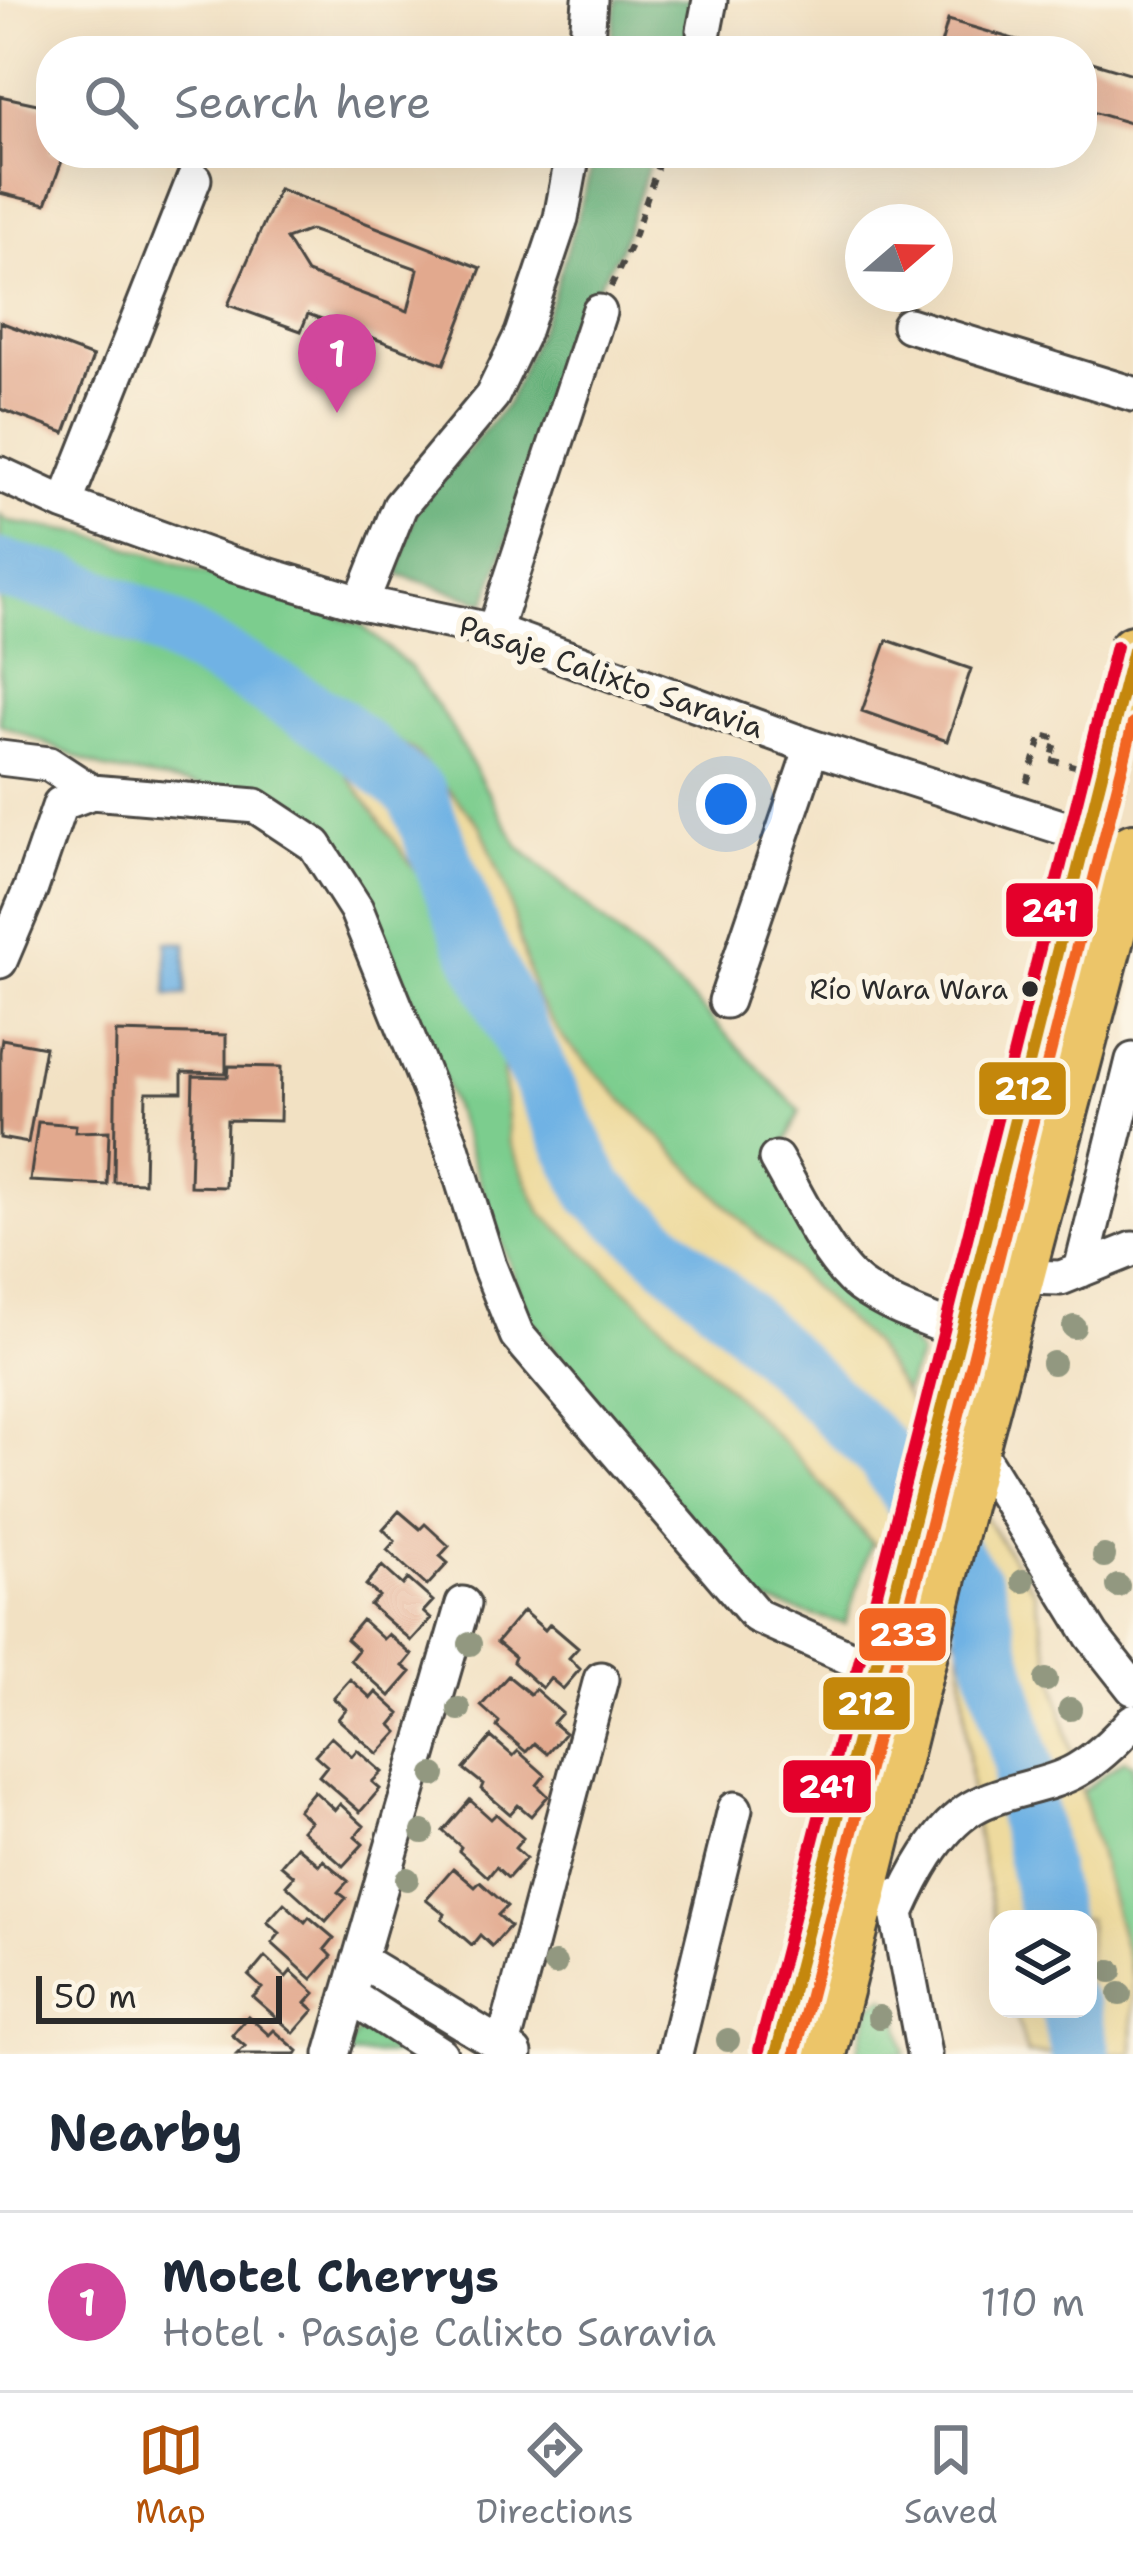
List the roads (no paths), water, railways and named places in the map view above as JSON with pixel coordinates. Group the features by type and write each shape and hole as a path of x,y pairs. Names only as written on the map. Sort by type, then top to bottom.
{"highway":[{"path":"822,2054 928,1631 962,1446 962,1333 1133,650"},
{"path":"776,2054 893,1595 962,1446 1022,1277 1133,848"}],"street":[{"path":"587,36 590,0"},
{"path":"361,603 400,506 492,396 522,334 561,218 570,168"},
{"path":"65,504 194,178"},
{"path":"494,631 599,311"},
{"path":"909,325 1133,394"},
{"name":"Pasaje Calixto Saravia","path":"0,474 65,504 234,565 361,603 494,631 812,748 1086,835"},
{"path":"726,1001 812,748"},
{"path":"0,758 49,764 92,792"},
{"path":"0,961 60,804 92,792 256,806 315,845 365,930 450,1141 489,1266 517,1334 757,1616 875,1669"},
{"path":"1081,1270 1133,1060"},
{"path":"776,1159 833,1255 856,1282 886,1302 962,1333"},
{"path":"1022,1277 1061,1279 1133,1249"},
{"path":"962,1446 1133,1688"},
{"path":"332,2054 463,1604"},
{"path":"359,1960 506,2052 602,1679"},
{"path":"897,1912 918,1865 972,1808 1076,1771 1133,1720"},
{"path":"675,2054 734,1809"},
{"path":"869,1874 885,1887 897,1912 924,2054"},
{"path":"349,1995 440,2054"}],"water":[{"path":"167,942 186,943 186,995 167,995"}],"waterway":[{"name":"Río Wara Wara","path":"0,569 64,585 150,620 335,726 417,795 472,936 596,1191 740,1317 885,1456 974,1588 1024,1768 1022,1789 1048,1910"},
{"name":"Río Wara Wara","path":"1072,2018 1081,2054"}],"place":[{"name":"Motel Cherrys","path":"337,413"},
{"name":"Río Wara Wara","path":"1030,989"}]}
